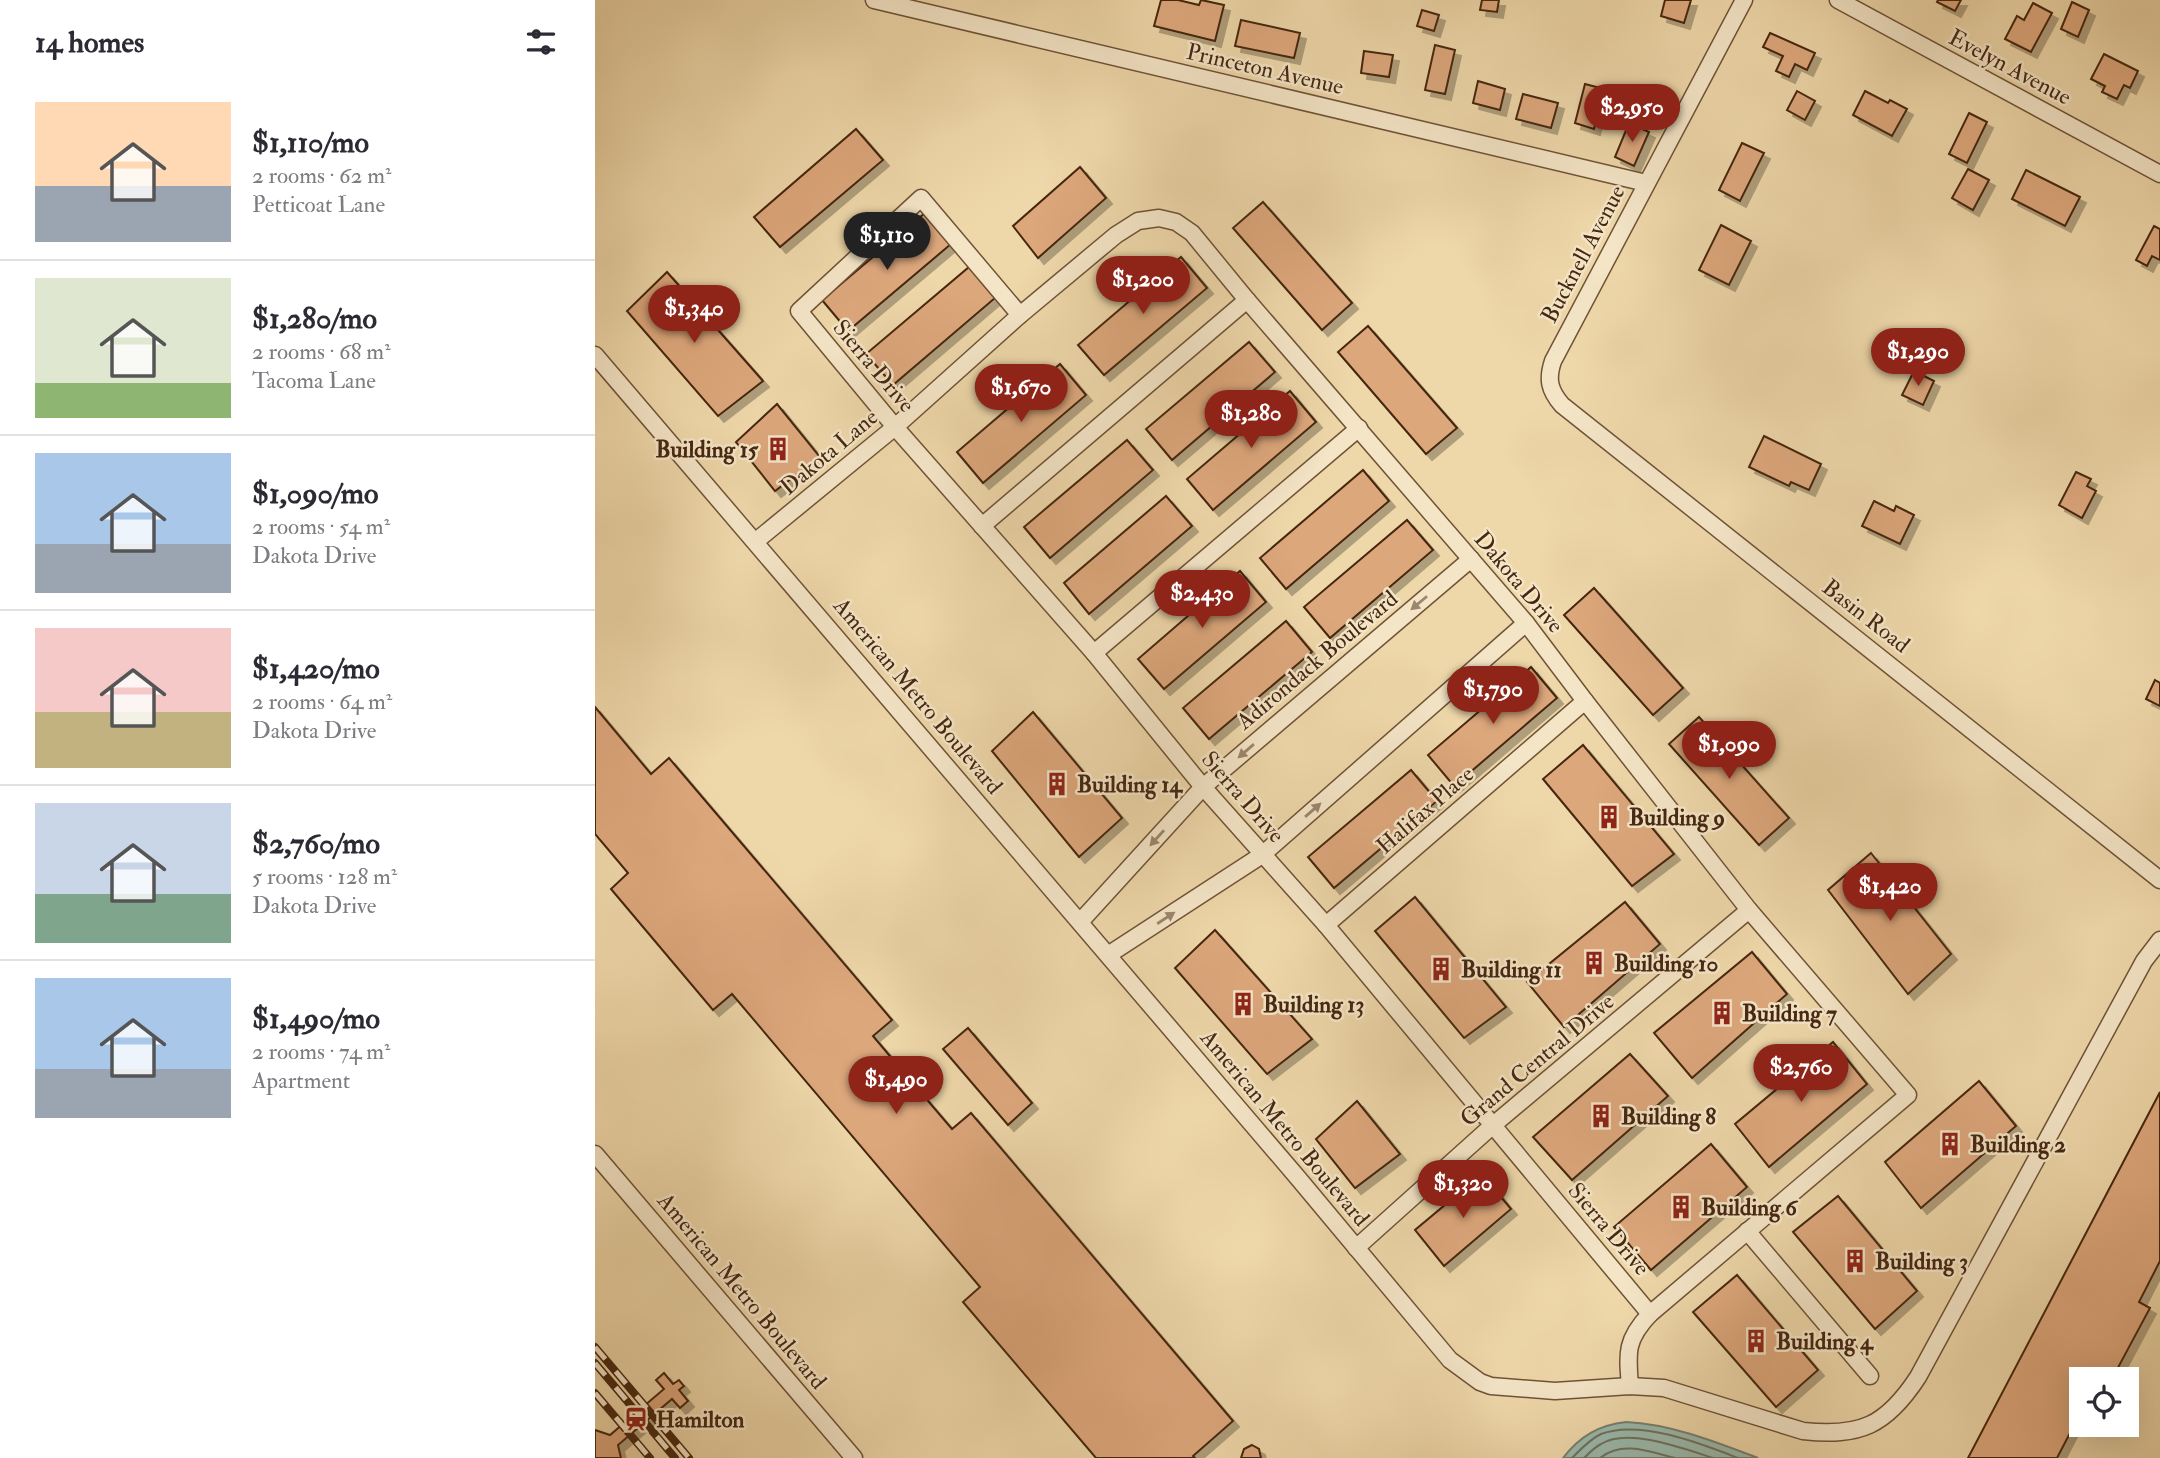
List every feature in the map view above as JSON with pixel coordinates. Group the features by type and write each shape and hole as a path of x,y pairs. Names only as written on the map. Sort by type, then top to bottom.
{"street":[{"name":"Princeton Avenue","path":"874,0 1646,183"},
{"name":"Bucknell Avenue","path":"1549,384 1553,361 1744,0"},
{"name":"Evelyn Avenue","path":"1838,0 2160,174"},
{"name":"Sierra Drive","path":"1020,315 921,198 799,311 895,427 1094,653 1203,787 1326,925 1650,1314"},
{"name":"Dakota Drive","path":"1159,218 1176,222 1192,233 1526,622 1749,910 1908,1095 1650,1314 1636,1329 1629,1345 1627,1360 1630,1386"},
{"name":"Dakota Lane","path":"756,541 895,427 1020,315 1117,235 1138,221 1159,218"},
{"path":"982,526 1247,300"},
{"name":"American Metro Boulevard","path":"595,355 756,541 1450,1360 1480,1382 1491,1386 1556,1391 1630,1386 1664,1388 1803,1431 1836,1434 1883,1419 1918,1377 2144,961 2160,940"},
{"name":"Basin Road","path":"1549,384 1562,405 2160,880"},
{"path":"1094,653 1359,428"},
{"name":"Adirondack Boulevard","path":"1080,922 1203,787 1471,559"},
{"path":"1108,955 1262,855 1526,622"},
{"name":"Halifax Place","path":"1326,925 1585,701"},
{"name":"Grand Central Drive","path":"1356,1248 1492,1126 1749,910"},
{"name":"American Metro Boulevard","path":"595,1154 855,1458"},
{"path":"1747,1231 1870,1376"}],"water":[{"path":"1626,1422 1676,1430 1758,1458 1563,1458 1591,1433"}],"building":[{"path":"1161,0 1178,0 1199,5 1201,0 1224,5 1215,41 1154,26"},
{"path":"1482,0 1499,0 1497,12 1480,10"},
{"path":"1665,0 1691,0 1684,23 1661,16"},
{"path":"1961,0 1955,11 1937,2"},
{"path":"2072,2 2089,10 2078,37 2061,29"},
{"path":"2033,3 2052,13 2031,52 2005,39 2017,16 2024,20"},
{"path":"1422,10 1439,15 1434,31 1417,26"},
{"path":"1241,20 1300,33 1294,58 1235,46"},
{"path":"1770,33 1815,53 1807,70 1795,64 1789,77 1776,71 1783,56 1763,47"},
{"path":"1435,45 1455,50 1445,94 1425,90"},
{"path":"1364,51 1393,55 1389,77 1361,73"},
{"path":"2104,54 2138,71 2130,88 2124,85 2117,99 2102,92 2105,86 2091,79"},
{"path":"1478,81 1505,89 1500,110 1473,103"},
{"path":"1585,84 1604,89 1594,129 1575,123"},
{"path":"1797,91 1815,101 1805,120 1787,110"},
{"path":"1865,91 1907,109 1892,136 1853,115"},
{"path":"1523,94 1558,103 1551,128 1516,119"},
{"path":"1969,113 1987,122 1967,163 1949,154"},
{"path":"1629,123 1649,132 1634,166 1615,157"},
{"path":"856,129 883,160 780,247 754,217"},
{"path":"1742,143 1764,153 1740,201 1719,190"},
{"path":"1080,167 1106,198 1038,258 1013,226"},
{"path":"1968,169 1989,180 1973,210 1952,198"},
{"path":"2026,170 2080,197 2065,226 2012,199"},
{"path":"1263,202 1352,303 1322,330 1233,228"},
{"path":"925,213 951,244 848,331 822,300"},
{"path":"1721,225 1751,241 1729,285 1699,270"},
{"path":"2154,226 2160,229 2160,260 2152,256 2147,266 2136,260"},
{"path":"1181,257 1207,288 1104,375 1078,345"},
{"path":"969,267 995,298 893,385 866,354"},
{"path":"667,272 763,381 718,416 627,311"},
{"path":"1368,326 1457,428 1426,454 1338,352"},
{"path":"1249,342 1275,372 1172,460 1146,429"},
{"path":"1060,364 1086,395 983,483 957,452"},
{"path":"1914,371 1934,381 1923,405 1902,395"},
{"path":"1290,391 1316,422 1213,510 1187,479"},
{"name":"Building 15","path":"777,404 820,457 775,491 736,442"},
{"path":"1764,436 1821,464 1809,490 1791,482 1789,486 1749,467"},
{"path":"1127,440 1153,470 1050,558 1024,527"},
{"path":"1363,470 1389,501 1286,589 1260,558"},
{"path":"2076,472 2091,479 2087,486 2096,491 2082,518 2059,505"},
{"path":"1166,496 1192,526 1089,614 1064,583"},
{"path":"1874,501 1894,511 1896,506 1914,515 1900,544 1862,526"},
{"path":"1407,520 1433,550 1330,638 1304,607"},
{"path":"1240,571 1266,602 1164,689 1138,659"},
{"path":"1594,588 1683,688 1653,715 1564,615"},
{"path":"1286,621 1312,652 1209,739 1183,708"},
{"path":"1531,667 1557,698 1454,786 1428,755"},
{"path":"2155,680 2160,683 2160,706 2146,699"},
{"path":"595,707 651,774 669,758 892,1020 873,1036 911,1081 952,1129 971,1113 1233,1421 1193,1456 1195,1458 1096,1458 963,1302 980,1287 732,994 713,1010 611,889 628,873 595,834"},
{"name":"Building 14","path":"1033,712 1122,818 1079,857 992,751"},
{"path":"1699,717 1789,818 1759,845 1669,744"},
{"name":"Building 9","path":"1583,745 1674,854 1632,886 1543,779"},
{"path":"1411,770 1437,801 1334,888 1308,857"},
{"path":"1871,853 1951,954 1908,994 1828,890"},
{"name":"Building 11","path":"1415,897 1506,1007 1464,1038 1375,931"},
{"name":"Building 10","path":"1625,902 1660,944 1564,1027 1527,982"},
{"name":"Building 13","path":"1215,930 1312,1039 1267,1074 1175,968"},
{"name":"Building 7","path":"1752,952 1787,994 1692,1078 1654,1033"},
{"path":"968,1028 1032,1103 1008,1125 943,1049"},
{"path":"1833,1042 1867,1084 1769,1167 1735,1124"},
{"name":"Building 8","path":"1630,1054 1668,1096 1572,1180 1533,1137"},
{"name":"Building 2","path":"1979,1081 2016,1126 1921,1208 1885,1162"},
{"path":"2160,1092 2160,1261 2139,1302 2150,1308 2118,1367 2069,1367 2069,1435 2057,1458 1968,1458"},
{"path":"1357,1101 1400,1154 1355,1188 1316,1139"},
{"name":"Building 6","path":"1711,1144 1747,1187 1651,1270 1614,1227"},
{"path":"1482,1174 1511,1209 1444,1266 1415,1230"},
{"name":"Building 3","path":"1838,1196 1917,1291 1875,1329 1793,1232"},
{"name":"Building 4","path":"1737,1275 1818,1370 1776,1407 1693,1312"},
{"name":"Hamilton","path":"664,1373 673,1384 679,1380 684,1386 679,1390 688,1401 680,1408 672,1399 618,1445 621,1458 595,1458 595,1430 610,1435 664,1389 656,1380"},
{"path":"1252,1445 1259,1449 1261,1458 1241,1458 1244,1449"}],"railway":[{"path":"595,1347 689,1458"},
{"path":"595,1363 675,1458"},
{"path":"595,1393 650,1458"}],"place":[{"name":"Building 15","path":"778,449"},
{"name":"Building 14","path":"1057,784"},
{"name":"Building 9","path":"1609,817"},
{"name":"Building 10","path":"1594,963"},
{"name":"Building 11","path":"1441,969"},
{"name":"Building 13","path":"1243,1004"},
{"name":"Building 7","path":"1722,1013"},
{"name":"Building 8","path":"1601,1116"},
{"name":"Building 2","path":"1950,1144"},
{"name":"Building 6","path":"1681,1207"},
{"name":"Building 3","path":"1855,1261"},
{"name":"Building 4","path":"1756,1341"},
{"name":"Hamilton","path":"636,1419"}]}
